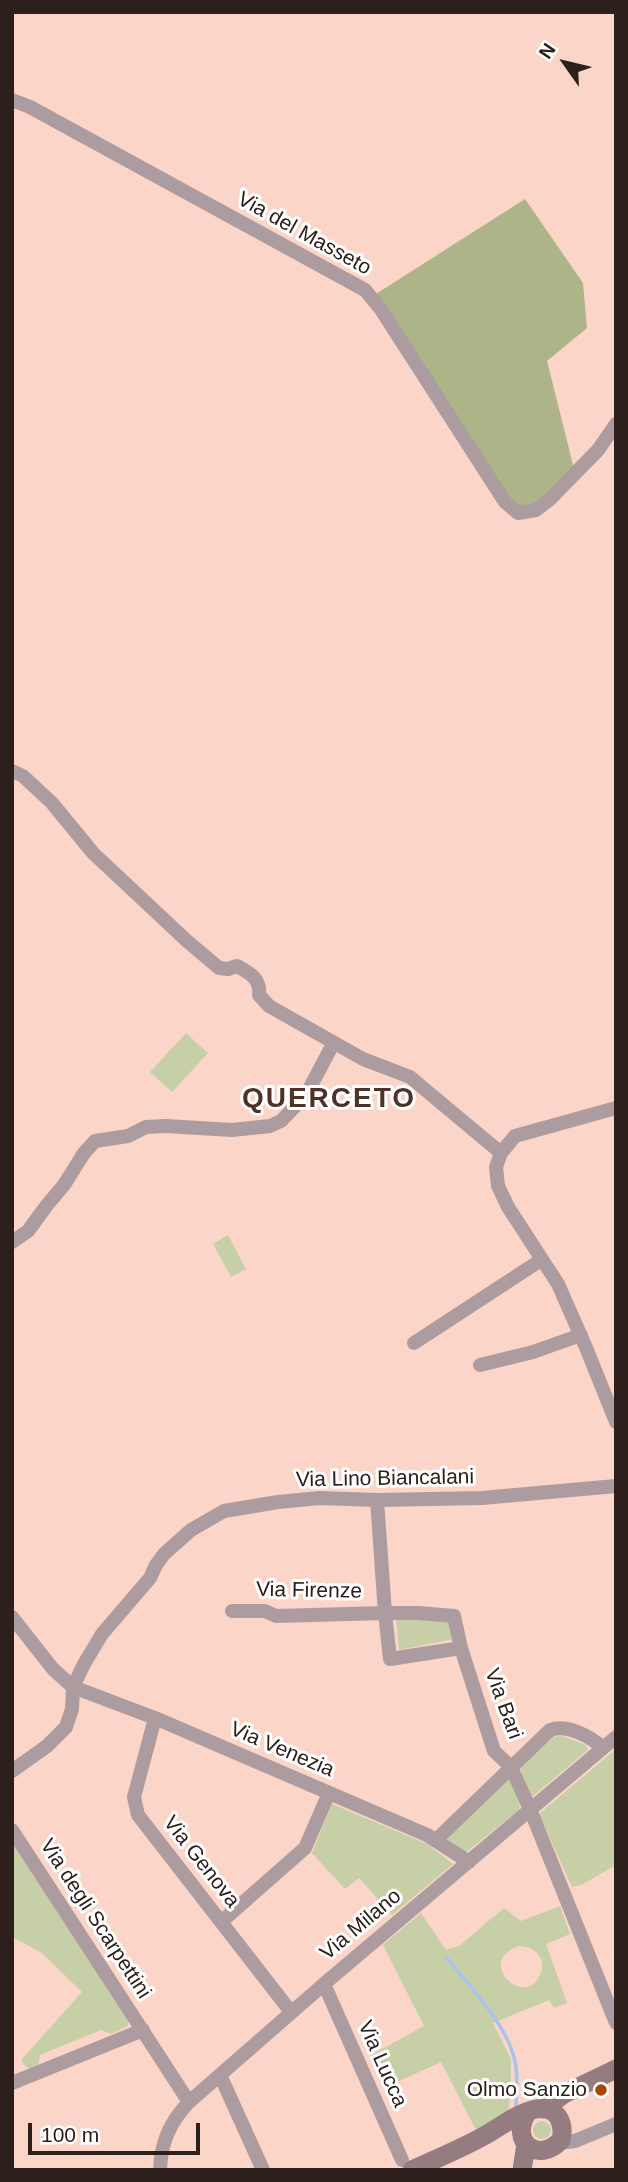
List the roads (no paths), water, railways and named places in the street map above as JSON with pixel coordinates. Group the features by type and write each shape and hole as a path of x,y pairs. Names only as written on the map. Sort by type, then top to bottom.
{"main road":[{"path":"407,2165 480,2138 616,2069"},
{"path":"522,2170 582,2086"},
{"path":"535,2111 521,2125 545,2137"},
{"path":"532,2170 555,2113 535,2111"},
{"path":"480,2138 503,2133 545,2137"}],"street":[{"name":"Via del Masseto","path":"12,100 30,107 365,290 380,308 505,502 518,513 536,510 549,500 598,450 616,424"},
{"path":"12,771 23,776 52,803 93,853 219,968 237,966 247,971 257,980 259,995 269,1006 333,1044 410,1077 501,1153"},
{"path":"12,1242 28,1231 95,1141 128,1136 146,1127 232,1130 270,1126 281,1121 306,1095 333,1044"},
{"path":"616,1108 515,1136 501,1153 496,1167 498,1186 508,1207 558,1284 616,1422"},
{"path":"414,1343 541,1260"},
{"path":"480,1365 533,1352 581,1335"},
{"name":"Via Lino Biancalani","path":"12,1771 47,1746 66,1727 72,1709 73,1687 84,1664 102,1634 150,1578 164,1554 191,1530 224,1511 320,1498 482,1498 616,1486"},
{"path":"377,1500 390,1659 461,1648"},
{"name":"Via Firenze","path":"232,1611 265,1611 276,1616 385,1613 454,1616 461,1648"},
{"path":"12,1617 53,1669 73,1687"},
{"name":"Via Bari","path":"461,1648 494,1751 511,1767 530,1809 616,2023"},
{"name":"Via Venezia","path":"73,1687 155,1718 436,1840 469,1862"},
{"name":"Via Genova","path":"155,1718 134,1797 138,1815 292,2012"},
{"path":"436,1840 550,1730 567,1728 592,1739 603,1748"},
{"name":"Via Milano","path":"220,2075 616,1737"},
{"path":"221,1922 305,1848 329,1793"},
{"name":"Via degli Scarpettini","path":"12,1830 189,2102"},
{"name":"Via Lucca","path":"324,1984 407,2165"},
{"name":"Via degli Scarpettini","path":"12,2083 143,2031"},
{"path":"160,2170 165,2136 173,2120 220,2075 263,2170"},
{"path":"545,2137 571,2143 616,2124"}],"waterway":[{"path":"446,1957 485,2004 503,2031 514,2057 516,2107"}],"place":[{"name":"Olmo Sanzio","path":"601,2090"}],"district":[{"name":"QUERCETO","path":"329,1099"}]}
